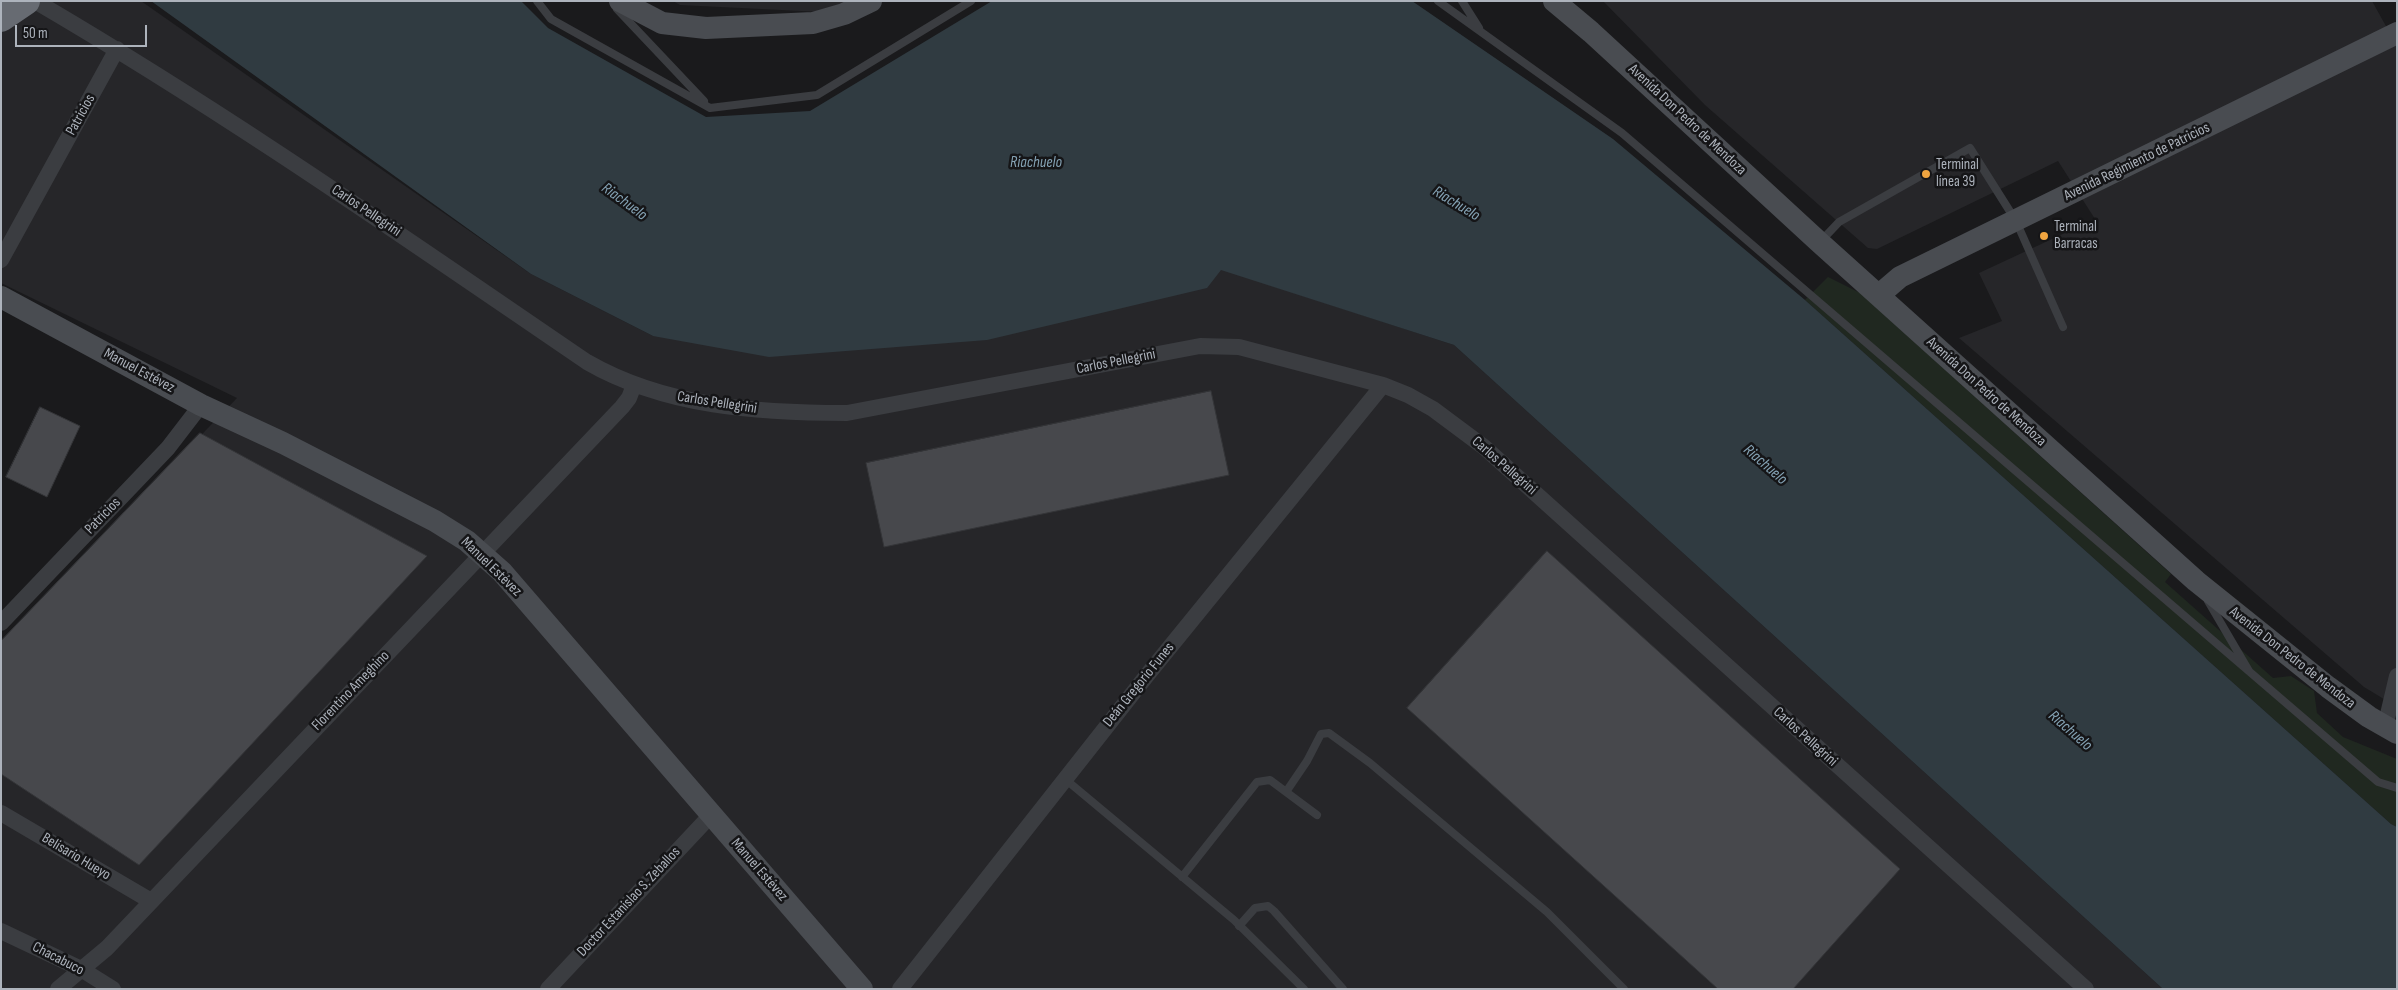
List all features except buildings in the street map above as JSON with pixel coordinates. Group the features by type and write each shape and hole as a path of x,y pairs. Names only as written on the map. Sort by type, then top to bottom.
{"highway":[{"path":"1,18 26,1"}],"main road":[{"path":"620,1 662,23 706,28 813,23 844,14 871,1"},
{"name":"Avenida Don Pedro de Mendoza","path":"1554,1 1591,32 1819,242 2196,581 2328,687 2391,730"},
{"name":"Avenida Don Pedro de Mendoza","path":"1563,1 1591,32"},
{"name":"Avenida Regimiento de Patricios","path":"1879,295 1900,277 2397,33"},
{"name":"Manuel Estévez","path":"1,297 201,405 283,443 435,521 454,532 482,554 502,572 862,989"}],"street":[{"name":"Carlos Pellegrini","path":"35,1 117,49 297,165 588,362 634,385 656,392 745,408 802,413 847,413 1200,346 1223,345 1239,347 1383,385 1433,408 1484,447 2086,989"},
{"name":"Patricios","path":"1,260 117,49"},
{"name":"Florentino Ameghino","path":"58,989 107,948 151,902 622,407 629,398 634,385"},
{"name":"Deán Gregorio Funes","path":"900,989 1065,779 1383,385"},
{"name":"Patricios","path":"1,623 168,448 201,405"},
{"path":"2391,730 2397,676"},
{"name":"Belisario Hueyo","path":"1,813 151,902"},
{"name":"Doctor Estanislao S. Zeballos","path":"548,989 711,815"},
{"name":"Chacabuco","path":"1,930 80,969 113,989"}],"lane":[{"path":"537,1 550,19 710,108 817,95 971,1"},
{"path":"610,1 710,108"},
{"path":"1438,1 1622,133 2252,677 2378,782 2397,788"},
{"path":"1462,1 1481,32"},
{"path":"1819,242 1839,222 1970,148 2016,221 2063,327"},
{"path":"2196,581 2252,677"},
{"path":"1286,792 1307,761 1321,734 1329,733 1370,764 1547,912 1624,989"},
{"path":"1065,779 1239,926 1304,989"},
{"path":"1182,877 1257,782 1270,780 1317,815"},
{"path":"1239,926 1255,908 1268,906 1343,989"}],"shaded area":[{"path":"1,1 141,1 531,274 653,336 1221,269 1454,345 2163,989 1,989 1,642 237,398 1,283"},
{"path":"673,1 883,1 862,14 680,5"},
{"path":"1603,1 2372,1 2397,46 2397,707 2364,687 1959,338 2002,321 1979,273 2095,219 2058,161 1877,249 1868,248 1705,105"},
{"path":"1828,277 1860,293 2171,574 2165,582 2273,678 2291,676 2314,691 2317,713 2343,737 2397,759 2397,827 2391,824 1805,300"}],"water":[{"name":"Riachuelo","path":"151,1 521,1 548,28 706,117 810,111 992,1 1412,1 1613,139 1805,300 2391,824 2397,827 2397,989 2163,989 1454,345 1221,270 1207,288 987,340 769,357 653,336 531,274"}],"place":[{"name":"Terminal línea 39","path":"1926,174"},
{"name":"Terminal Barracas","path":"2044,236"}]}
